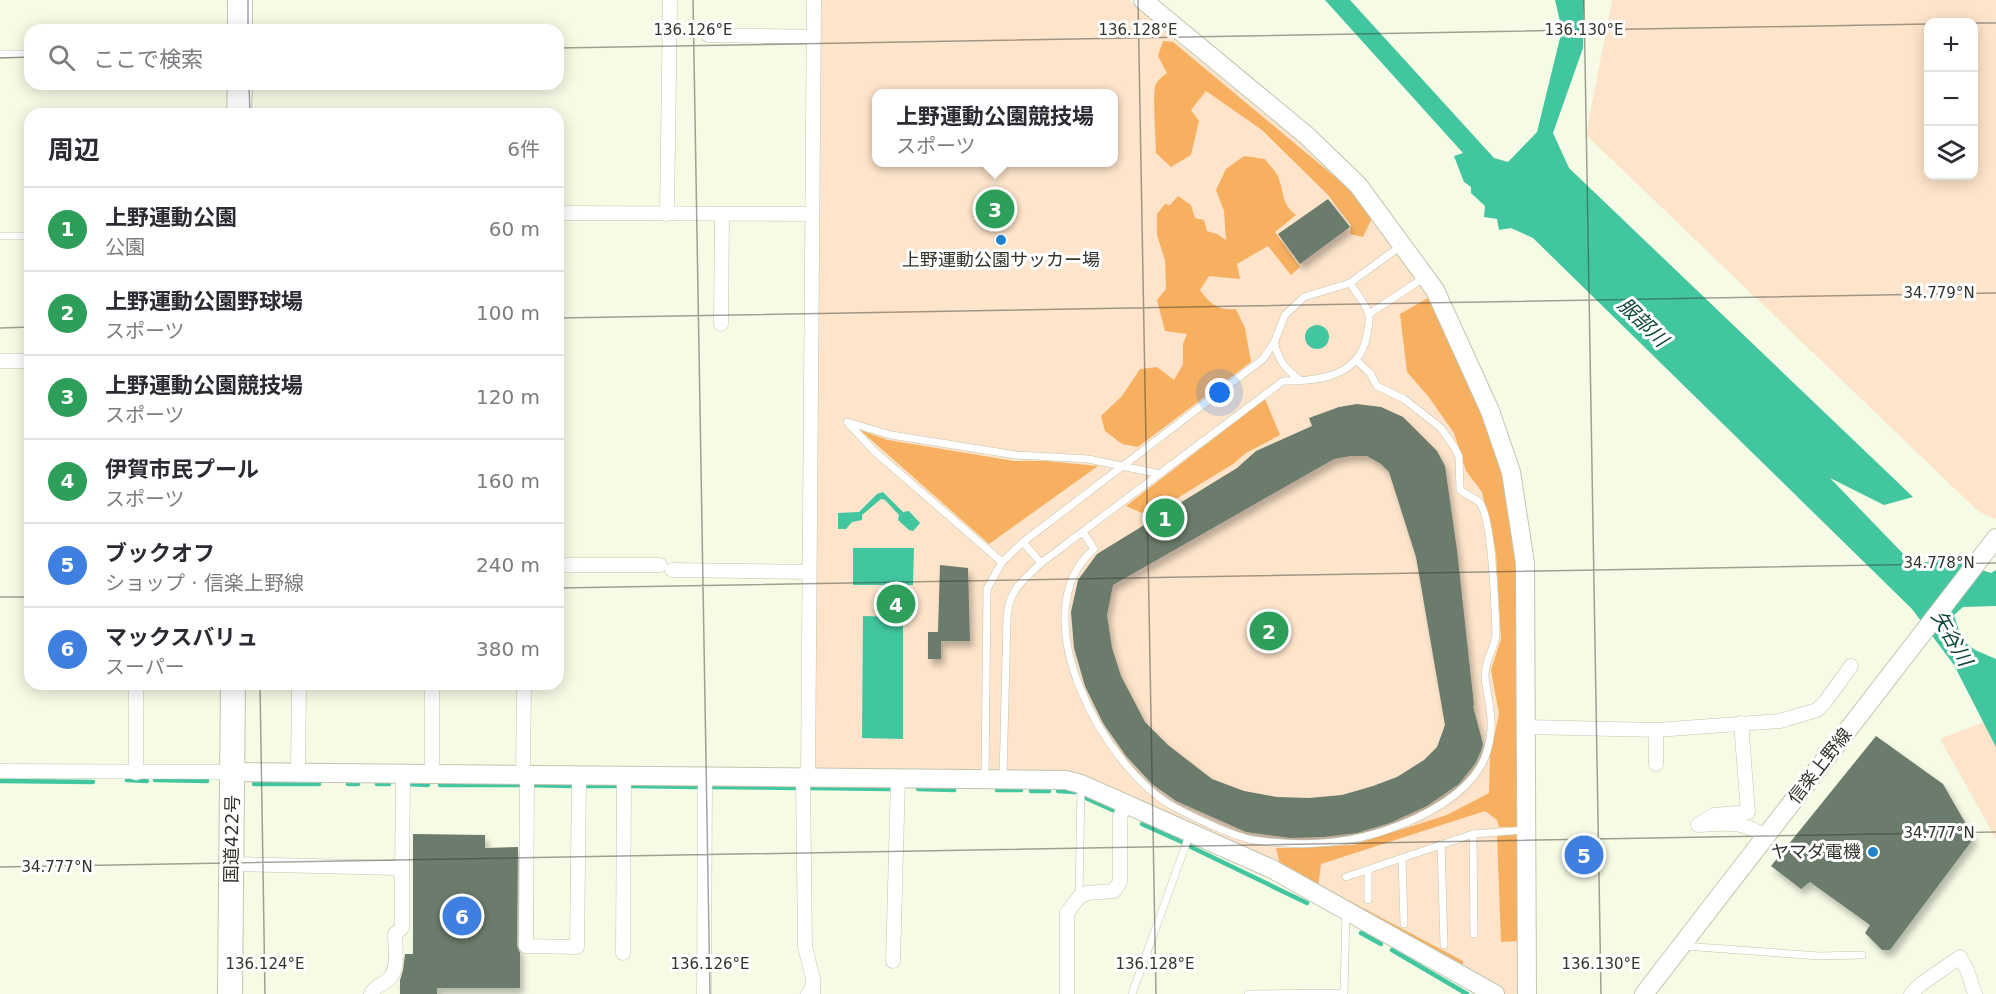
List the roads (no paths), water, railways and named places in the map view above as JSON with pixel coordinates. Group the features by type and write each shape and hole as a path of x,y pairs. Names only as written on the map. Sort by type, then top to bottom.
{"highway":[{"path":"240,0 240,24"},
{"path":"239,108 240,90"},
{"name":"国道422号","path":"230,994 233,690"}],"street":[{"path":"667,214 670,0"},
{"path":"813,994 813,980 805,947 814,0"},
{"path":"1143,0 1313,142 1358,185 1435,290 1490,411 1511,472 1526,563 1527,994"},
{"path":"708,35 814,37"},
{"path":"564,213 812,214"},
{"path":"721,324 723,214"},
{"path":"0,361 24,361"},
{"name":"信楽上野線","path":"1644,994 1996,538"},
{"path":"564,566 808,572"},
{"path":"1527,727 1656,730 1780,721 1816,710 1825,702 1851,666"},
{"path":"136,690 136,773"},
{"path":"298,772 299,690"},
{"path":"432,690 432,774"},
{"path":"524,690 526,946 577,946 579,776"},
{"path":"1741,723 1748,812 1714,815 1698,825 1742,824 1752,826 1765,837"},
{"path":"1656,730 1656,764"},
{"path":"0,771 1066,780 1081,784 1272,869 1495,994"},
{"path":"371,994 374,988 390,978 395,969 395,934 402,928 403,773"},
{"path":"623,953 624,776"},
{"path":"704,994 705,777"},
{"path":"893,961 898,779"},
{"path":"1067,994 1067,914 1079,897 1087,893 1114,891 1120,882 1120,816 1127,804"},
{"path":"232,864 398,868 402,875"},
{"path":"1911,994 1921,984 1960,957 1975,994"}],"lane":[{"path":"0,54 24,54"},
{"path":"0,236 24,236"},
{"path":"994,778 987,589 1002,562 1023,542 1263,359 1274,343 1285,315 1304,297 1350,283 1402,245"},
{"path":"1369,314 1425,277"},
{"path":"994,778 1007,609 1011,594 1041,563 1283,381 1301,381 1344,371 1357,361 1367,334 1369,314 1350,283"},
{"path":"1274,343 1278,358 1284,367 1301,381"},
{"path":"1083,532 1094,549 1085,557 1068,592 1064,630 1071,661 1096,721 1132,772 1146,785 1173,806 1227,830 1253,840 1279,843 1328,844 1354,840 1424,815 1462,788 1472,778 1481,765 1489,744 1490,710 1485,675 1496,635 1491,543 1480,502 1460,490 1459,457 1441,428 1404,399 1377,386 1370,373 1357,361"},
{"path":"1002,562 874,451 847,422 891,435 1016,455 1088,459 1160,474"},
{"path":"1023,542 1041,563"},
{"path":"1079,897 1081,784"},
{"path":"1346,877 1473,834 1527,830"},
{"path":"1132,994 1190,832"},
{"path":"1473,834 1474,934"},
{"path":"1441,844 1444,945"},
{"path":"1402,858 1404,924"},
{"path":"1368,870 1368,900"},
{"path":"1248,994 1344,993 1346,910"},
{"path":"1681,945 1819,956 1862,956"},
{"path":"804,994 813,980"}],"water":[{"path":"1325,0 1350,0 1494,158 1508,162 1537,132 1562,30 1555,0 1584,0 1583,48 1553,133 1569,168 1913,497 1884,505 1830,478 1914,565 1945,558 1991,573 1996,570 1996,606 1963,607 1954,615 1962,640 1975,650 1996,659 1996,747 1954,665 1912,609 1533,238 1511,228 1499,230 1497,219 1484,217 1485,206 1471,193 1471,187 1464,182 1454,156 1463,153"},
{"path":"1317,325 1325,329 1329,337 1325,345 1317,349 1309,345 1305,337 1309,329"},
{"path":"883,492 903,512 909,511 920,523 913,531 898,520 899,515 885,500 881,499 862,515 862,520 852,522 846,529 838,529 838,513 859,512 877,494"},
{"path":"853,548 914,548 913,585 853,585"},
{"path":"863,616 903,617 903,739 862,738"}],"waterway":[{"path":"127,780 147,781"},
{"path":"155,780 207,781"},
{"path":"0,781 93,782"},
{"path":"254,784 319,784"},
{"path":"348,784 358,784"},
{"path":"377,784 389,784"},
{"path":"408,784 428,785"},
{"path":"440,785 520,785"},
{"path":"530,785 572,786"},
{"path":"582,786 615,786"},
{"path":"632,786 696,787"},
{"path":"713,787 799,788"},
{"path":"811,788 890,789"},
{"path":"918,789 954,790"},
{"path":"997,790 1021,790"},
{"path":"1031,791 1049,791"},
{"path":"1058,791 1075,792"},
{"path":"1086,798 1119,813"},
{"path":"1142,824 1182,842"},
{"path":"1189,846 1307,903"},
{"path":"1361,933 1381,944"},
{"path":"1392,950 1467,994"}],"place":[{"name":"上野運動公園競技場","path":"995,209"},
{"name":"上野運動公園サッカー場","path":"1001,240"},
{"name":"上野運動公園","path":"1165,518"},
{"name":"伊賀市民プール","path":"896,604"},
{"name":"上野運動公園野球場","path":"1269,631"},
{"name":"ヤマダ電機","path":"1873,852"},
{"name":"ブックオフ","path":"1584,855"},
{"name":"マックスバリュ","path":"462,916"}],"water label":[{"name":"服部川","path":"1643,322"},
{"name":"矢谷川","path":"1952,638"}]}
